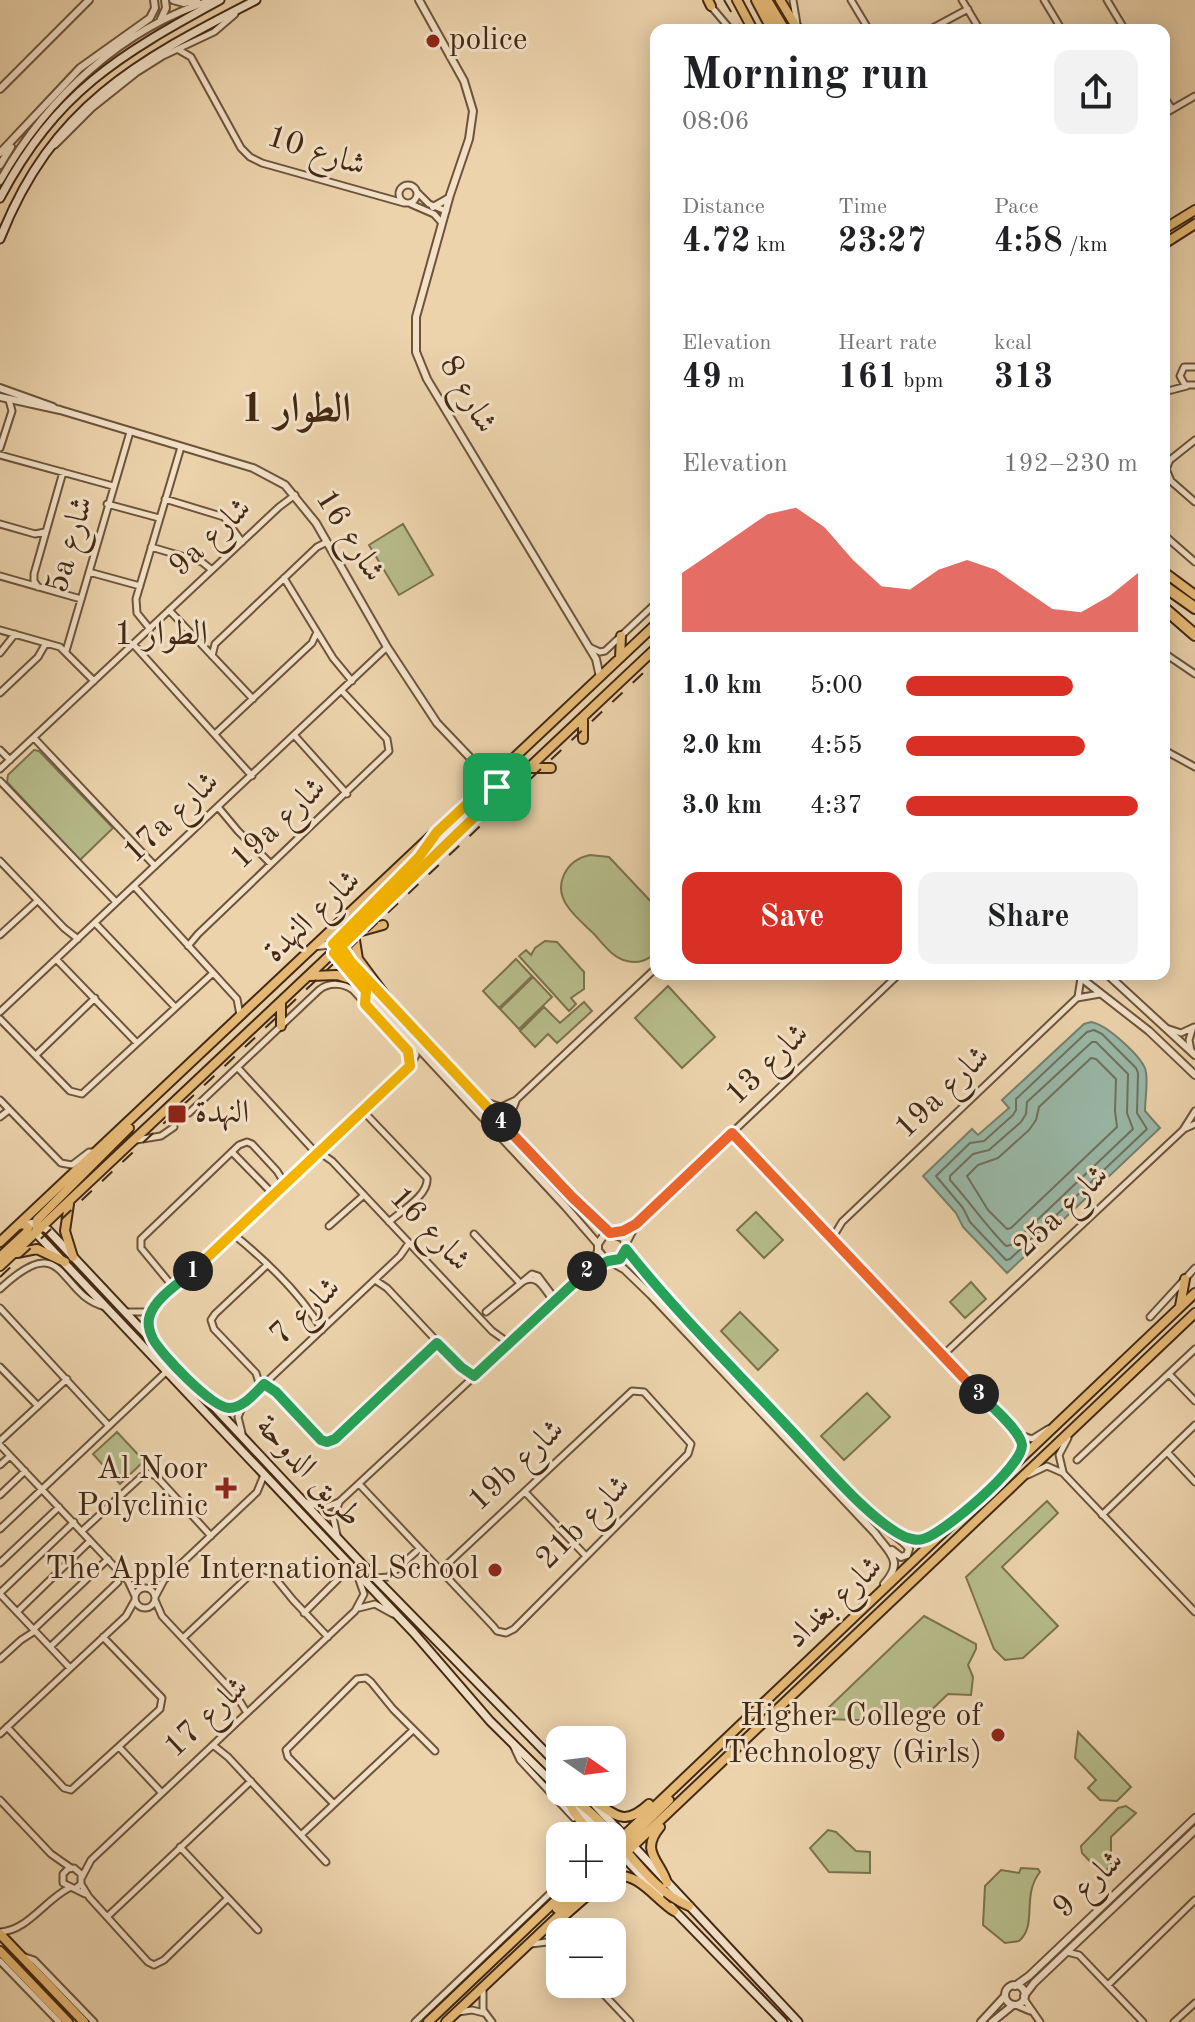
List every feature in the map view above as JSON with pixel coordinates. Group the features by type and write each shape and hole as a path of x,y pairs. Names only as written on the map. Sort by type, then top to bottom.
{"highway":[{"path":"757,0 770,24"},
{"path":"766,0 780,24"},
{"path":"1170,590 1195,608"},
{"path":"1170,614 1182,626"},
{"path":"1170,619 1195,635"}],"main road":[{"path":"0,198 21,161 53,118 91,80 153,36 220,0"},
{"path":"0,239 22,191 50,147 89,104 129,70 173,42 256,0"},
{"path":"780,0 794,24"},
{"path":"736,3 749,24"},
{"path":"20,150 21,161"},
{"path":"1170,225 1195,210"},
{"path":"1170,240 1195,224"},
{"path":"1170,576 1195,595"},
{"name":"شارع النهدة","path":"0,1242 650,630"},
{"path":"617,662 621,636"},
{"name":"شارع النهدة","path":"40,1224 70,1201 338,951 650,654"},
{"path":"583,717 583,739"},
{"path":"431,861 494,797 497,787 480,768"},
{"path":"530,768 551,768"},
{"path":"338,951 437,832"},
{"path":"383,925 356,933 358,959 390,1002"},
{"path":"310,976 337,975 356,981"},
{"path":"281,1003 281,1026"},
{"path":"0,1266 36,1233 40,1224 121,1138 141,1111"},
{"path":"12,1255 37,1249 69,1259 65,1231 70,1201"},
{"path":"21,1225 40,1224"},
{"name":"طريق الدوحة","path":"40,1224 107,1308 399,1617 476,1706 546,1776"},
{"path":"0,1257 27,1232 28,1228 21,1225"},
{"name":"طريق الدوحة","path":"36,1233 69,1259 155,1342 375,1578 546,1753"},
{"path":"1178,1310 1184,1296 1185,1279"},
{"name":"شارع بغداد","path":"626,1840 667,1794 1195,1293"},
{"name":"شارع بغداد","path":"626,1843 675,1808 1195,1313"},
{"path":"167,1371 175,1370 204,1397"},
{"path":"626,1841 689,1781 703,1761"},
{"path":"600,1806 623,1817 639,1813 667,1794"},
{"name":"طريق الدوحة","path":"576,1806 591,1822"},
{"path":"582,1806 598,1822"},
{"path":"667,1883 653,1859 651,1844 656,1832 675,1808"},
{"path":"626,1852 667,1883 798,2022"},
{"path":"626,1853 669,1895 689,1906"},
{"path":"626,1854 674,1911 783,2022"},
{"path":"626,1876 635,1879 674,1911"},
{"path":"428,2022 554,1902"},
{"path":"552,1918 564,1902"},
{"path":"556,1918 573,1902"},
{"path":"560,1918 580,1902"},
{"path":"446,2022 546,1927"},
{"path":"0,1933 84,2022"},
{"path":"0,1951 68,2022"},
{"path":"471,1970 484,1969"},
{"path":"20,1982 31,1983"},
{"path":"442,2008 449,1991"}],"street":[{"path":"0,89 89,0"},
{"path":"0,165 23,131 80,68 150,18 155,8 154,0"},
{"path":"161,21 166,8 165,0"},
{"path":"173,0 184,3 197,0"},
{"path":"0,181 51,109 77,82 117,49 161,21 213,0"},
{"name":"شارع 8","path":"419,0 436,37 468,89 473,111 469,139 449,196 416,317 414,339 418,358 427,379 596,659 600,678"},
{"path":"793,0 797,24"},
{"path":"851,0 865,24"},
{"path":"1044,0 1058,24"},
{"path":"1107,0 1121,24"},
{"path":"709,2 726,24"},
{"path":"939,24 965,5 976,24"},
{"path":"50,147 62,141 92,108 136,73 219,29 239,9"},
{"path":"179,50 191,57 194,43"},
{"name":"شارع 10","path":"191,57 235,137 245,153 256,161 386,200 407,203"},
{"path":"1170,107 1172,110 1195,96"},
{"path":"0,153 23,131"},
{"path":"442,223 430,212 399,198 399,192 409,185 433,207 446,211"},
{"name":"شارع 10","path":"386,200 399,192"},
{"path":"407,203 415,201 417,192"},
{"path":"433,207 442,204 449,196"},
{"path":"1170,386 1187,366 1195,366"},
{"path":"1180,373 1182,383 1192,387"},
{"path":"1170,390 1192,387"},
{"name":"شارع 16","path":"0,388 37,399 60,410"},
{"name":"شارع 16","path":"0,397 60,410 262,471 293,493 327,542 389,649 437,723 480,768"},
{"path":"0,448 12,411 9,400"},
{"path":"12,411 22,404"},
{"name":"5a شارع","path":"66,651 128,431"},
{"path":"1170,468 1175,457 1195,440"},
{"path":"152,627 136,609 179,446"},
{"path":"0,455 113,486"},
{"path":"38,587 34,578 63,472"},
{"path":"1170,472 1175,484 1195,502"},
{"name":"9a شارع","path":"0,769 293,493"},
{"path":"165,499 224,517 242,542"},
{"path":"107,504 159,518"},
{"path":"0,524 35,534 46,531"},
{"path":"1170,540 1195,562"},
{"path":"212,656 215,644 327,542"},
{"path":"151,547 202,562 212,570"},
{"path":"89,572 140,586"},
{"path":"0,576 81,599"},
{"path":"284,578 335,661 352,681"},
{"path":"587,646 602,652 650,609"},
{"path":"169,610 253,699"},
{"path":"0,630 66,651 92,682"},
{"path":"215,734 312,643 317,632"},
{"path":"0,653 11,643 15,634"},
{"path":"0,693 38,657 46,643"},
{"path":"132,646 253,775"},
{"name":"17a شارع","path":"0,1015 114,904 389,649"},
{"path":"1170,657 1195,674"},
{"path":"596,659 617,662"},
{"name":"19a شارع","path":"186,944 387,755 390,747 387,739 342,691"},
{"path":"34,738 155,866"},
{"path":"293,738 347,794"},
{"path":"0,752 8,761"},
{"path":"1170,753 1195,767"},
{"path":"480,768 493,772 503,770"},
{"path":"480,768 483,789"},
{"path":"0,783 114,904"},
{"path":"217,809 270,866"},
{"path":"0,861 76,941"},
{"path":"133,887 237,999 241,1007 238,1019"},
{"path":"0,935 37,901"},
{"path":"95,923 175,1007"},
{"path":"317,946 338,951 390,1002 572,1197 612,1233 621,1235 626,1247 660,1289 887,1532 908,1545 908,1553 899,1556 875,1533 651,1295 610,1261 432,1061 356,981 338,951"},
{"path":"58,958 137,1043"},
{"path":"0,1015 70,1091 79,1095 85,1093 212,972"},
{"path":"481,1101 501,1107 516,1100 650,974"},
{"name":"شارع 13","path":"612,1233 636,1224 893,980"},
{"path":"1078,980 1078,998 1101,994"},
{"path":"1083,980 1149,1031 1194,1075"},
{"path":"1114,980 1193,1054"},
{"path":"189,1113 326,985 349,987 408,1051 410,1066"},
{"path":"365,1004 366,991"},
{"path":"36,1055 95,998"},
{"name":"19a شارع","path":"832,1237 841,1223 1078,998"},
{"path":"237,999 255,1003"},
{"path":"1167,1028 1181,1033 1194,1026"},
{"path":"1193,1054 1189,1037 1194,1026"},
{"path":"388,1029 405,1032"},
{"path":"410,1066 416,1055 415,1043"},
{"path":"125,1312 140,1314 154,1306 410,1066 419,1061 432,1061"},
{"name":"شارع 16","path":"238,1068 332,1161 492,1331 509,1343"},
{"path":"0,1100 45,1148 67,1165 75,1164 89,1152 96,1152"},
{"path":"514,1136 510,1116 516,1100"},
{"path":"0,1116 8,1109"},
{"path":"363,1111 419,1170 425,1181 417,1196 389,1222"},
{"name":"25a شارع","path":"945,1357 1184,1128 1195,1111"},
{"path":"1184,1128 1195,1122"},
{"path":"135,1140 161,1136 174,1127"},
{"path":"733,1132 1017,1434 1021,1449 1006,1474"},
{"path":"176,1286 141,1248 141,1239 241,1143 249,1143 288,1182"},
{"path":"232,1152 274,1195"},
{"path":"329,1226 364,1195"},
{"name":"19a شارع","path":"826,1230 841,1223"},
{"name":"شارع 13","path":"626,1247 636,1224"},
{"path":"235,1232 314,1315 328,1324"},
{"path":"588,1270 601,1238 612,1233"},
{"path":"474,1234 520,1283"},
{"name":"شارع 7","path":"244,1403 378,1278 409,1243"},
{"path":"304,1501 324,1508 339,1502 588,1270 622,1257 626,1247"},
{"name":"شارع 7","path":"400,1256 415,1249"},
{"path":"0,1289 22,1269 33,1264 44,1264 61,1271 92,1303 107,1308"},
{"path":"267,1265 211,1320 214,1329 264,1384 276,1392 321,1440 327,1442 335,1439 437,1343"},
{"path":"1150,1317 1195,1268"},
{"path":"486,1312 527,1275 534,1274 555,1300"},
{"path":"378,1278 471,1379"},
{"path":"154,1306 149,1324 155,1342"},
{"path":"0,1308 109,1426"},
{"path":"314,1315 322,1330"},
{"name":"شارع 16","path":"492,1331 503,1349"},
{"path":"1077,1460 1195,1349"},
{"path":"0,1367 38,1406"},
{"path":"0,1529 167,1371"},
{"path":"1169,1374 1195,1401"},
{"path":"67,1379 0,1443 128,1581 135,1598 144,1608 162,1616"},
{"name":"19b شارع","path":"440,1571 627,1396 638,1394 648,1397 688,1440"},
{"path":"204,1397 224,1407 244,1403"},
{"path":"244,1403 238,1417 244,1438"},
{"path":"1063,1473 1058,1460 1060,1449 1089,1413"},
{"path":"1102,1515 1195,1425"},
{"path":"1017,1434 1032,1439 1057,1426"},
{"name":"21b شارع","path":"440,1571 497,1631 506,1633 684,1457 689,1448 688,1440"},
{"path":"1167,1452 1195,1482"},
{"path":"0,1465 10,1456"},
{"path":"1022,1477 1044,1466 1063,1473 1195,1612"},
{"path":"0,1495 25,1471"},
{"path":"82,1531 147,1473 156,1476 211,1536"},
{"path":"126,1616 135,1598 145,1588 164,1580 257,1492 264,1475"},
{"path":"359,1484 440,1571"},
{"path":"257,1492 276,1488"},
{"path":"525,1492 585,1555"},
{"path":"853,1495 889,1527 913,1540 929,1537 965,1513"},
{"path":"339,1502 333,1521 340,1541"},
{"path":"0,1563 59,1507"},
{"path":"70,1668 0,1593 74,1522"},
{"path":"875,1533 892,1554 894,1565 877,1597"},
{"path":"17,1612 90,1541"},
{"path":"375,1578 384,1579 391,1575 419,1549"},
{"path":"0,1659 108,1559"},
{"path":"183,1638 251,1574 263,1568 328,1637"},
{"path":"355,1611 364,1594 357,1572"},
{"path":"388,1591 391,1575"},
{"path":"304,1613 338,1579"},
{"path":"0,1734 126,1616 151,1606 164,1580"},
{"path":"128,1581 152,1591 162,1616 236,1695 247,1713"},
{"path":"50,1647 118,1582"},
{"path":"355,1611 373,1604 399,1617"},
{"name":"شارع 17","path":"77,1884 91,1860 355,1611"},
{"path":"7,1727 60,1782 70,1787 79,1785 156,1712 163,1701 103,1637"},
{"path":"334,1804 293,1760 289,1751 294,1742 347,1689 361,1682 377,1688 435,1751"},
{"path":"236,1695 253,1707"},
{"path":"301,1835 413,1730"},
{"path":"218,1740 228,1757"},
{"path":"512,1742 520,1760 578,1822"},
{"path":"212,1745 228,1757 326,1862"},
{"path":"119,1747 162,1793"},
{"path":"108,1916 251,1781"},
{"path":"0,1800 51,1854 73,1868 77,1884"},
{"name":"شارع 9","path":"1015,1986 1195,1818"},
{"name":"شارع 9","path":"1024,1998 1031,1986 1195,1830"},
{"path":"180,1847 258,1930"},
{"path":"51,1854 62,1878 77,1884 151,1964 157,1965 228,1898"},
{"name":"شارع 17","path":"62,1878 65,1871 91,1860"},
{"path":"50,1899 62,1878"},
{"path":"0,1933 18,1929 50,1899 77,1884"},
{"path":"1098,1923 1115,1894"},
{"path":"415,2022 546,1898"},
{"path":"1108,1985 1195,1900"},
{"path":"18,1929 17,1952 34,1960 94,2022"},
{"path":"526,1945 546,1942"},
{"path":"1077,1942 1079,1955"},
{"path":"1067,1952 1079,1955 1143,2022"},
{"path":"0,1961 59,2022"},
{"path":"484,2014 481,2001 485,1985"},
{"path":"981,2022 1007,1990 1015,1986 1023,1990 1031,2012 1040,2022"},
{"path":"1005,1996 1008,2001 1031,2012"},
{"path":"607,1998 630,2022"},
{"path":"992,2022 1024,1998"},
{"path":"1174,2022 1195,2003"},
{"path":"455,2013 468,2010 484,2014 492,2022"}],"green space":[{"path":"403,524 433,575 399,595 369,545"},
{"path":"34,750 39,751 113,828 80,860 7,782 8,775"},
{"path":"590,855 609,857 650,901 649,958 635,962 617,957 568,907 561,890 564,875 574,862"},
{"path":"545,941 557,942 584,972 584,989 571,998 576,1004 569,1011 519,956 526,950 531,955"},
{"path":"516,959 532,976 499,1008 483,991"},
{"path":"533,977 552,997 519,1029 500,1009"},
{"path":"668,986 715,1037 682,1068 635,1018"},
{"path":"584,1002 592,1011 557,1043 548,1034 535,1047 520,1031 544,1007 560,1023"},
{"path":"756,1212 783,1240 764,1258 737,1230"},
{"path":"971,1282 986,1299 965,1318 950,1302"},
{"path":"740,1312 778,1350 758,1370 721,1331"},
{"path":"867,1393 890,1417 844,1460 821,1436"},
{"path":"117,1432 144,1461 120,1484 93,1454"},
{"path":"1047,1501 1058,1513 1002,1567 1058,1626 1023,1658 1005,1660 994,1649 966,1577"},
{"path":"924,1616 976,1644 968,1665 973,1677 971,1695 948,1694 919,1722 826,1719 823,1713"},
{"path":"1078,1732 1131,1787 1117,1801 1100,1800 1088,1788 1096,1780 1075,1758"},
{"path":"1126,1806 1136,1813 1111,1837 1111,1866 1102,1874 1082,1853 1081,1846 1118,1808"},
{"path":"828,1830 836,1832 856,1851 870,1852 870,1873 829,1872 810,1848"},
{"path":"1021,1868 1038,1869 1040,1872 1031,1891 1025,1934 1019,1941 1005,1943 983,1925 985,1886 1001,1870 1019,1873"}],"water":[{"path":"1091,1022 1114,1035 1144,1066 1147,1081 1145,1111 1160,1128 1007,1273 963,1227 956,1213 923,1176 972,1129 978,1135 1009,1108 1002,1100 1084,1024"}],"tunnel":[{"path":"174,1127 189,1113"}],"railway":[{"path":"724,0 738,24"},
{"path":"0,1277 650,667"}],"place":[{"name":"police","path":"433,41"},
{"name":"النهدة","path":"177,1114"},
{"name":"Al Noor Polyclinic","path":"226,1488"},
{"name":"The Apple International School","path":"495,1570"},
{"name":"Higher College of Technology (Girls)","path":"998,1735"}],"district":[{"name":"الطوار 1","path":"296,411"},
{"name":"الطوار 1","path":"161,635"}],"route":[{"path":"497,787 492,800 431,861 341,947 334,953 366,991 365,1004 408,1051 410,1066 154,1306 149,1324 155,1342 204,1397 224,1407 234,1407 244,1403 264,1384 276,1392 321,1440 329,1442 437,1343 474,1376 588,1270 620,1259 626,1249 853,1495 902,1535 916,1540 929,1537 965,1513 1006,1474 1022,1444 1012,1428 744,1144 732,1133 636,1224 610,1233 546,1170 351,962 341,947 333,944 419,857 437,832 493,780 497,787"}]}
